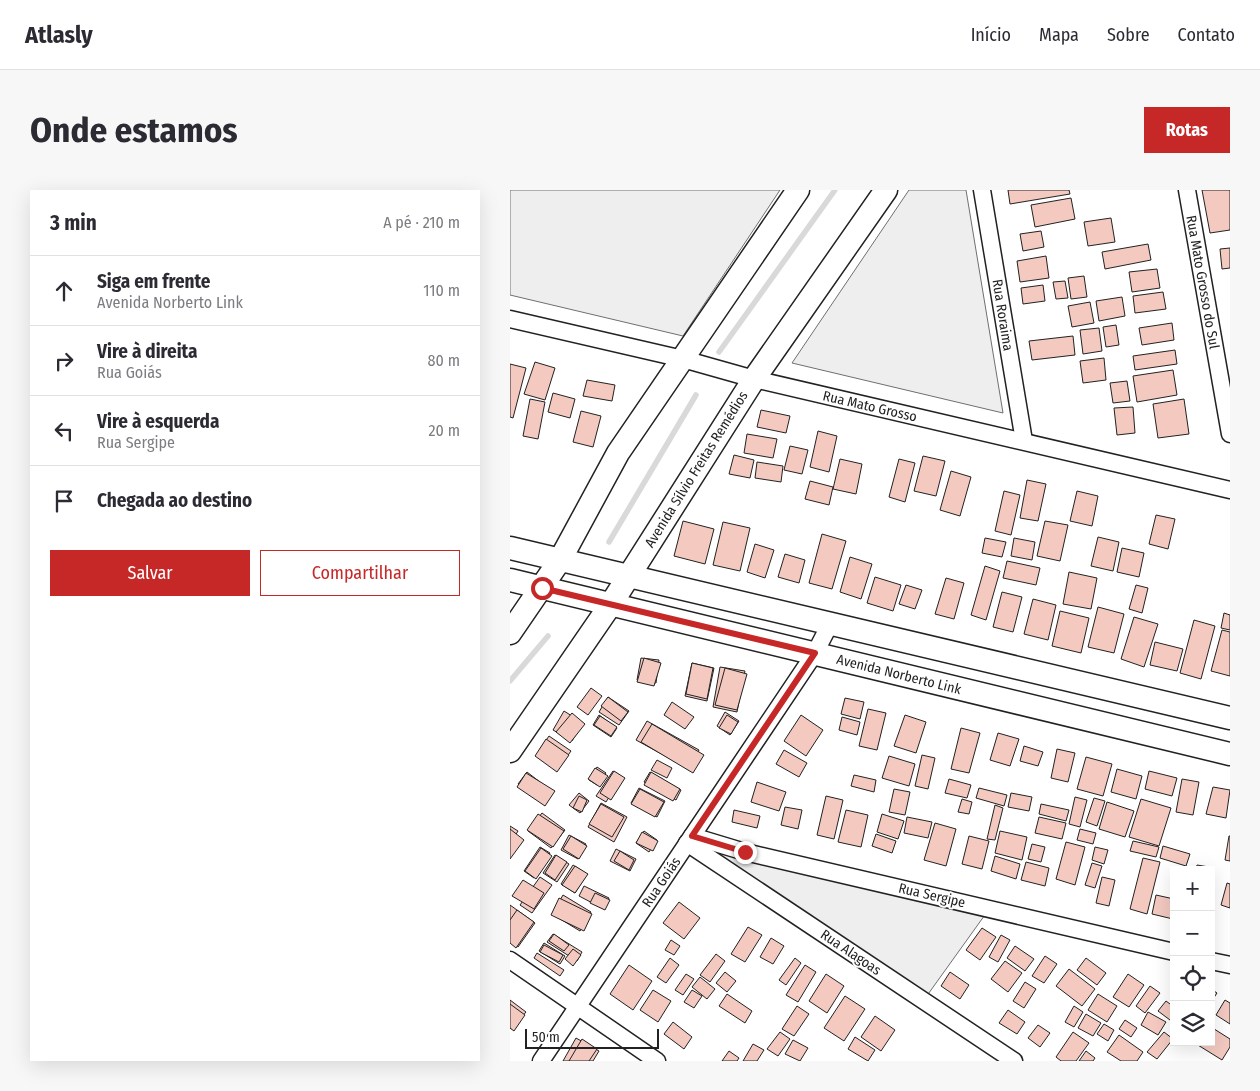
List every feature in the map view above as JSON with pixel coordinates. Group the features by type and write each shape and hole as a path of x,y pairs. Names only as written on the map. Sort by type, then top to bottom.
{"street":[{"path":"510,633 560,560 618,453 798,190"},
{"name":"Avenida Sílvio Freitas Remédios","path":"510,751 611,604 754,379 886,190"},
{"name":"Rua Roraima","path":"982,190 1024,441"},
{"name":"Rua Mato Grosso do Sul","path":"1187,190 1230,434"},
{"name":"Rua Mato Grosso","path":"510,319 683,359 754,379 1230,490"},
{"path":"510,548 1230,718"},
{"name":"Avenida Norberto Link","path":"510,580 1230,754"},
{"name":"Rua Goiás","path":"540,1061 815,653 830,624"},
{"path":"1114,726 1124,693"},
{"name":"Rua Sergipe","path":"690,839 1170,951"},
{"name":"Rua Alagoas","path":"690,839 1014,1061"},
{"path":"510,960 658,1061"},
{"path":"1215,962 1230,965"}],"shaded area":[{"path":"510,190 780,190 683,336 510,295"},
{"path":"909,190 966,190 1003,413 792,363"},
{"path":"704,849 745,856 987,912 926,997"}],"building":[{"path":"1008,190 1069,190 1070,194 1010,204"},
{"path":"1202,190 1230,190 1230,230 1210,233"},
{"path":"1071,198 1075,219 1035,227 1031,205"},
{"path":"1111,218 1115,242 1088,246 1084,222"},
{"path":"1041,231 1044,247 1023,251 1020,234"},
{"path":"1148,244 1151,260 1105,269 1102,252"},
{"path":"1230,248 1230,268 1222,269 1220,249"},
{"path":"1046,256 1049,278 1020,282 1017,261"},
{"path":"1157,269 1160,288 1132,292 1129,272"},
{"path":"1084,276 1087,297 1071,299 1068,278"},
{"path":"1065,281 1068,298 1056,299 1053,282"},
{"path":"1043,285 1045,301 1023,304 1021,288"},
{"path":"1163,292 1166,309 1135,313 1133,296"},
{"path":"1122,297 1125,316 1099,321 1096,301"},
{"path":"1090,302 1094,323 1072,327 1068,306"},
{"path":"1172,323 1174,340 1142,345 1139,328"},
{"path":"1116,325 1119,345 1106,347 1103,327"},
{"path":"1099,328 1102,351 1083,354 1080,330"},
{"path":"1073,336 1075,355 1032,360 1029,341"},
{"path":"1175,350 1177,364 1135,370 1133,356"},
{"path":"1104,358 1106,380 1083,383 1080,361"},
{"path":"535,362 555,368 545,400 524,394"},
{"path":"510,364 526,368 513,418 510,417"},
{"path":"1173,370 1177,395 1137,402 1133,376"},
{"path":"587,380 615,385 612,401 583,396"},
{"path":"1127,381 1130,401 1113,403 1110,383"},
{"path":"553,393 575,399 570,418 548,412"},
{"path":"530,399 545,402 538,439 523,436"},
{"path":"1184,399 1189,434 1158,438 1153,404"},
{"path":"1133,407 1135,433 1117,435 1114,408"},
{"path":"761,410 790,416 786,433 757,427"},
{"path":"581,411 601,416 593,447 573,442"},
{"path":"818,431 837,436 829,472 810,467"},
{"path":"747,434 777,439 773,458 744,453"},
{"path":"790,446 808,450 802,474 784,470"},
{"path":"734,455 754,460 750,478 729,474"},
{"path":"923,456 945,461 936,496 914,491"},
{"path":"840,459 862,464 856,494 833,489"},
{"path":"899,459 915,463 905,502 889,497"},
{"path":"757,462 783,466 781,482 755,478"},
{"path":"951,471 971,477 960,516 940,510"},
{"path":"1027,480 1046,484 1038,521 1020,518"},
{"path":"810,481 833,487 829,505 805,499"},
{"path":"1004,491 1020,495 1011,535 995,531"},
{"path":"1077,491 1098,496 1092,526 1070,521"},
{"path":"1156,515 1175,519 1168,549 1149,544"},
{"path":"683,521 714,529 705,564 674,556"},
{"path":"1045,521 1068,525 1060,561 1037,556"},
{"path":"723,522 750,528 740,571 713,565"},
{"path":"822,534 846,541 832,589 809,583"},
{"path":"1098,537 1119,542 1113,571 1091,566"},
{"path":"985,538 1006,542 1002,557 982,553"},
{"path":"1014,538 1035,542 1032,560 1011,556"},
{"path":"755,544 774,550 765,578 747,572"},
{"path":"1122,548 1144,553 1139,577 1117,572"},
{"path":"785,554 805,560 799,583 778,577"},
{"path":"850,557 872,564 861,599 840,592"},
{"path":"1007,561 1040,568 1036,585 1003,578"},
{"path":"985,566 1000,571 986,620 971,615"},
{"path":"1069,572 1097,578 1091,609 1063,604"},
{"path":"875,577 901,585 893,611 867,603"},
{"path":"946,578 964,583 954,619 935,614"},
{"path":"906,585 922,590 915,609 899,604"},
{"path":"1136,585 1148,588 1142,613 1129,609"},
{"path":"1002,592 1022,597 1013,632 993,627"},
{"path":"1033,599 1056,605 1048,640 1024,634"},
{"path":"1098,607 1124,614 1114,653 1088,647"},
{"path":"1060,611 1089,618 1081,653 1052,646"},
{"path":"1224,613 1230,615 1230,630 1221,628"},
{"path":"1134,617 1158,624 1144,667 1121,659"},
{"path":"1194,620 1215,626 1201,679 1180,673"},
{"path":"1222,630 1230,632 1230,676 1211,671"},
{"path":"1155,642 1183,649 1177,671 1150,665"},
{"path":"641,658 659,660 656,683 637,680"},
{"path":"644,658 661,663 654,686 637,682"},
{"path":"692,663 714,668 707,701 685,696"},
{"path":"692,663 713,668 707,699 686,694"},
{"path":"720,667 745,671 737,712 713,707"},
{"path":"725,668 747,674 737,710 715,705"},
{"path":"591,688 602,696 588,715 577,707"},
{"path":"608,697 629,711 619,725 599,712"},
{"path":"608,697 628,712 621,721 601,706"},
{"path":"845,698 864,702 860,719 841,714"},
{"path":"672,702 694,717 685,729 664,715"},
{"path":"868,709 886,713 877,750 859,746"},
{"path":"564,711 583,723 572,741 553,730"},
{"path":"725,712 739,721 730,735 717,726"},
{"path":"572,713 585,724 570,743 556,732"},
{"path":"599,715 617,728 611,737 593,725"},
{"path":"727,715 738,722 731,734 719,728"},
{"path":"801,715 823,730 806,756 784,741"},
{"path":"905,715 926,722 916,753 894,746"},
{"path":"600,716 617,727 611,736 594,725"},
{"path":"842,717 860,722 857,735 839,730"},
{"path":"647,721 699,750 689,769 636,740"},
{"path":"652,724 704,755 693,773 641,742"},
{"path":"961,728 980,733 969,773 951,769"},
{"path":"998,733 1019,739 1010,766 990,760"},
{"path":"549,736 571,751 562,764 540,749"},
{"path":"546,739 569,755 557,772 535,756"},
{"path":"1024,746 1043,752 1038,766 1020,761"},
{"path":"1057,749 1075,753 1068,782 1051,778"},
{"path":"784,750 807,763 799,777 776,764"},
{"path":"922,755 935,758 928,789 915,786"},
{"path":"889,756 915,764 909,786 882,778"},
{"path":"1086,757 1112,764 1103,796 1077,789"},
{"path":"657,760 672,768 667,778 651,770"},
{"path":"597,767 606,773 597,785 589,780"},
{"path":"595,768 608,776 600,787 588,779"},
{"path":"1117,769 1142,776 1136,799 1111,792"},
{"path":"613,771 622,777 606,802 596,796"},
{"path":"614,771 625,778 611,800 600,793"},
{"path":"1149,771 1177,778 1172,796 1145,789"},
{"path":"527,772 549,789 541,801 518,784"},
{"path":"650,772 681,790 676,800 644,782"},
{"path":"651,772 680,789 673,801 644,785"},
{"path":"526,773 555,791 545,806 517,787"},
{"path":"854,775 876,780 874,792 851,786"},
{"path":"949,779 971,785 967,798 945,793"},
{"path":"1182,779 1199,782 1193,815 1176,812"},
{"path":"757,782 786,792 779,811 751,802"},
{"path":"1213,787 1230,790 1226,818 1206,814"},
{"path":"639,788 665,801 657,817 631,803"},
{"path":"979,788 1007,795 1004,806 976,798"},
{"path":"640,789 664,802 655,817 631,804"},
{"path":"894,789 910,792 905,815 889,812"},
{"path":"579,793 589,801 580,813 569,805"},
{"path":"1011,793 1032,797 1029,811 1008,807"},
{"path":"579,796 587,800 582,812 573,808"},
{"path":"826,796 843,800 834,839 817,835"},
{"path":"1075,797 1087,800 1080,827 1069,824"},
{"path":"1094,798 1105,801 1097,826 1086,822"},
{"path":"962,799 972,802 969,814 958,812"},
{"path":"1141,799 1171,808 1159,846 1129,837"},
{"path":"1107,802 1134,811 1125,837 1099,829"},
{"path":"601,803 627,817 614,842 588,827"},
{"path":"601,804 624,817 612,837 589,824"},
{"path":"1041,804 1069,810 1066,821 1039,814"},
{"path":"995,805 1003,808 995,840 987,839"},
{"path":"785,807 802,810 798,829 781,825"},
{"path":"734,810 760,816 757,828 732,822"},
{"path":"846,810 868,815 861,847 838,842"},
{"path":"542,813 565,830 551,848 528,831"},
{"path":"538,814 564,831 553,847 527,830"},
{"path":"882,814 904,821 898,839 877,832"},
{"path":"907,817 932,822 928,838 904,833"},
{"path":"1039,817 1066,823 1062,839 1035,833"},
{"path":"935,823 956,829 946,866 924,860"},
{"path":"510,826 518,831 510,844"},
{"path":"510,829 524,840 510,859"},
{"path":"1080,829 1096,833 1093,844 1077,840"},
{"path":"644,831 657,840 649,852 636,843"},
{"path":"1000,831 1027,837 1022,860 995,853"},
{"path":"642,832 658,841 653,851 636,843"},
{"path":"876,834 896,841 892,853 872,846"},
{"path":"569,835 586,844 578,859 561,850"},
{"path":"571,836 587,846 579,859 563,849"},
{"path":"969,836 989,841 982,869 962,864"},
{"path":"1230,836 1230,861 1225,860"},
{"path":"1133,841 1159,847 1156,857 1130,851"},
{"path":"1066,842 1085,847 1075,885 1056,879"},
{"path":"1032,844 1045,847 1041,862 1028,859"},
{"path":"1163,846 1190,854 1186,866 1160,858"},
{"path":"540,847 550,853 534,878 524,871"},
{"path":"1095,847 1108,850 1104,864 1092,860"},
{"path":"541,848 552,856 536,879 525,871"},
{"path":"616,849 636,859 630,871 610,861"},
{"path":"620,851 634,860 629,870 614,861"},
{"path":"555,855 569,864 557,882 543,873"},
{"path":"556,855 567,862 555,880 545,873"},
{"path":"995,856 1020,864 1016,879 991,871"},
{"path":"1143,858 1160,862 1147,914 1130,909"},
{"path":"1026,862 1049,868 1045,886 1021,880"},
{"path":"1092,863 1102,866 1095,888 1085,885"},
{"path":"573,865 587,874 575,893 561,884"},
{"path":"575,866 588,874 575,893 562,885"},
{"path":"540,877 552,885 532,913 520,905"},
{"path":"1102,877 1115,880 1109,906 1096,903"},
{"path":"523,880 544,893 534,909 512,896"},
{"path":"1227,883 1230,884 1230,908 1221,905"},
{"path":"584,886 609,898 604,909 579,896"},
{"path":"595,893 610,900 605,910 590,903"},
{"path":"563,895 591,912 580,931 552,914"},
{"path":"1156,895 1170,898 1170,918 1152,914"},
{"path":"559,898 592,914 584,931 551,915"},
{"path":"679,902 700,918 684,939 663,923"},
{"path":"510,905 535,923 518,947 510,941"},
{"path":"517,910 534,922 516,948 510,943 510,920"},
{"path":"748,927 762,935 745,962 731,954"},
{"path":"982,928 996,937 980,960 966,950"},
{"path":"553,934 582,952 577,961 547,942"},
{"path":"554,934 569,945 564,951 549,941"},
{"path":"1001,935 1010,940 998,962 989,957"},
{"path":"771,938 784,946 773,964 760,957"},
{"path":"671,940 680,946 674,955 665,950"},
{"path":"544,943 565,956 560,964 539,951"},
{"path":"544,945 563,955 559,962 540,952"},
{"path":"1015,946 1034,959 1025,971 1007,958"},
{"path":"573,949 581,955 573,966 565,959"},
{"path":"537,953 564,970 560,976 534,958"},
{"path":"716,954 725,961 710,982 700,975"},
{"path":"1045,956 1057,964 1044,983 1032,976"},
{"path":"670,958 679,965 666,983 657,977"},
{"path":"795,958 801,963 786,985 779,980"},
{"path":"1086,958 1106,973 1097,985 1077,970"},
{"path":"1005,961 1022,973 1008,992 991,979"},
{"path":"629,965 652,981 633,1010 610,994"},
{"path":"805,965 816,972 798,1002 786,995"},
{"path":"1069,969 1095,989 1082,1006 1056,986"},
{"path":"725,972 736,981 727,992 716,983"},
{"path":"950,972 969,985 960,999 941,986"},
{"path":"686,974 694,979 683,995 675,990"},
{"path":"826,974 844,986 827,1013 809,1001"},
{"path":"1128,974 1144,985 1129,1007 1113,997"},
{"path":"700,977 715,989 707,999 692,987"},
{"path":"1025,982 1036,989 1024,1008 1013,1001"},
{"path":"1150,986 1160,993 1145,1013 1136,1006"},
{"path":"653,990 671,1001 658,1022 640,1010"},
{"path":"692,990 702,996 694,1008 684,1002"},
{"path":"727,994 752,1011 745,1023 719,1006"},
{"path":"1098,994 1117,1006 1107,1022 1088,1010"},
{"path":"845,996 865,1009 844,1041 824,1028"},
{"path":"510,1000 526,1012 512,1029 510,1028"},
{"path":"1225,1000 1230,1003 1230,1024 1216,1015"},
{"path":"1166,1001 1170,1004 1170,1020 1158,1011"},
{"path":"510,1004 525,1015 514,1031 510,1028"},
{"path":"797,1006 809,1014 794,1036 782,1029"},
{"path":"1074,1006 1083,1012 1074,1027 1065,1022"},
{"path":"1008,1010 1025,1022 1017,1034 999,1023"},
{"path":"1148,1012 1166,1022 1158,1035 1141,1025"},
{"path":"1086,1014 1101,1023 1093,1036 1078,1028"},
{"path":"875,1016 895,1030 881,1051 861,1037"},
{"path":"1125,1020 1137,1028 1131,1037 1119,1029"},
{"path":"673,1022 692,1037 684,1049 664,1034"},
{"path":"1104,1024 1114,1030 1108,1041 1097,1034"},
{"path":"1038,1025 1050,1033 1040,1047 1028,1038"},
{"path":"1215,1030 1230,1039 1230,1047 1222,1060 1199,1046 1215,1046"},
{"path":"780,1032 790,1039 778,1056 767,1049"},
{"path":"1073,1032 1089,1043 1076,1061 1061,1061 1056,1057"},
{"path":"1164,1032 1170,1037 1170,1043 1157,1059 1147,1052"},
{"path":"1119,1035 1143,1052 1137,1061 1121,1061 1107,1052"},
{"path":"855,1037 875,1050 868,1061 848,1049"},
{"path":"576,1038 599,1051 593,1061 563,1061"},
{"path":"582,1039 597,1049 589,1061 569,1061"},
{"path":"793,1040 808,1048 800,1061 785,1054"},
{"path":"753,1044 764,1050 757,1061 743,1061"},
{"path":"729,1051 739,1058 737,1061 722,1061"},
{"path":"1086,1051 1095,1058 1093,1061 1079,1061"}],"waterway":[{"path":"719,352 835,190"},
{"path":"609,542 696,395"},
{"path":"510,681 548,636"}],"route":[{"path":"542,588 815,653 692,836 745,852"}]}
